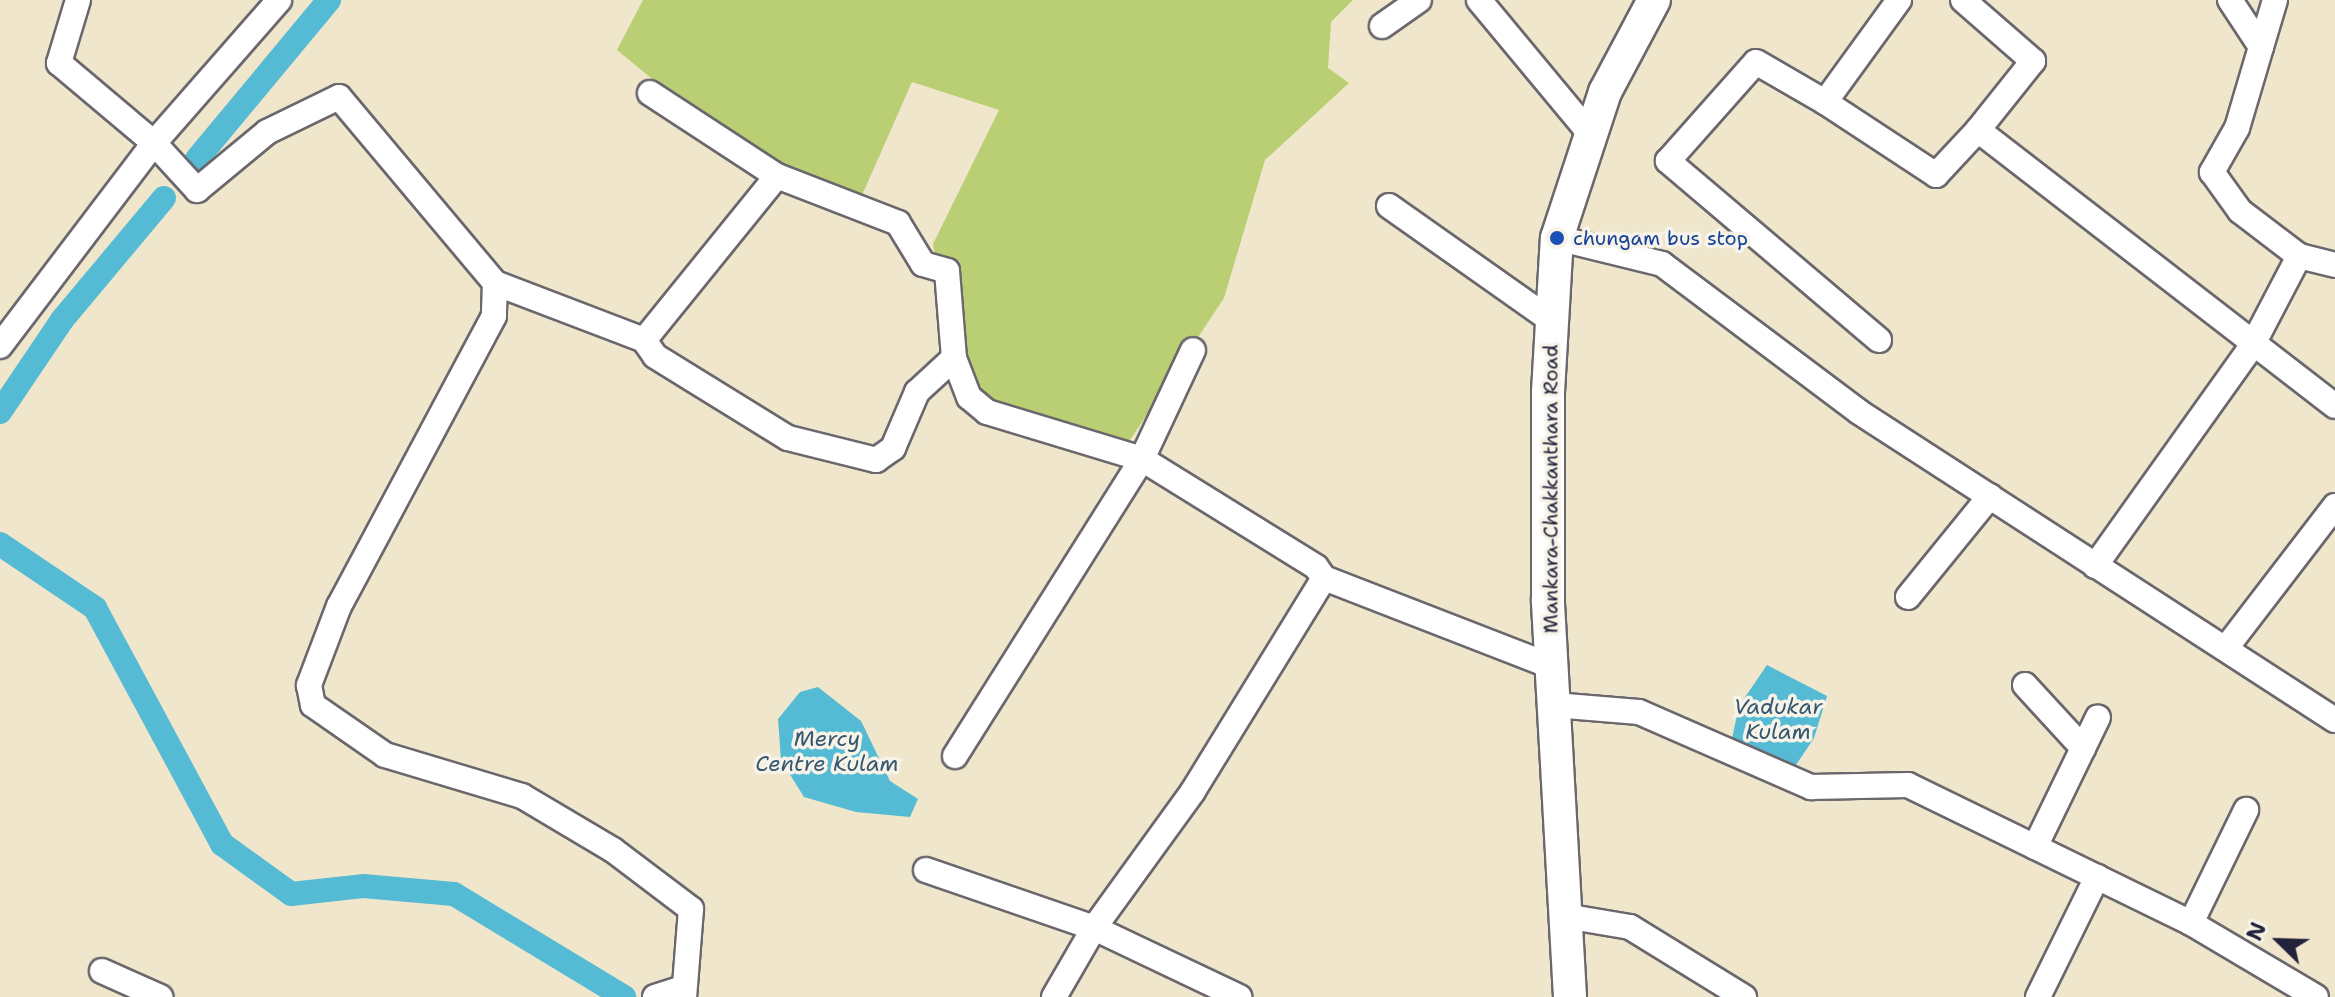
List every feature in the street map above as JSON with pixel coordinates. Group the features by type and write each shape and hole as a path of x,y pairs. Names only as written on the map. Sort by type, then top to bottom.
{"main road":[{"name":"Mankara-Chakkanthara Road","path":"1570,997 1551,666 1552,321 1557,238 1605,92 1654,0"}],"street":[{"path":"78,0 59,63 154,143 197,190 267,132 339,97 495,283 644,340 655,356 692,382 788,438 876,460 893,448 917,392 954,358"},
{"path":"0,346 154,143 279,0"},
{"path":"1382,26 1419,0"},
{"path":"1479,0 1510,44 1591,135"},
{"path":"1825,102 1899,0"},
{"path":"1879,340 1668,161 1756,62 1825,102 1936,175 1978,130 2033,61 1963,0"},
{"path":"2230,0 2261,47"},
{"path":"2275,0 2237,128 2212,172 2240,211 2299,256 2335,265"},
{"path":"650,93 777,176 898,223 923,264 947,271 954,358 969,397 987,412 1142,459 1316,567 1324,578 1551,666"},
{"path":"1978,130 2252,346 2335,406"},
{"path":"644,340 777,176"},
{"path":"1389,206 1552,321"},
{"path":"1557,238 1662,264 1859,412 2335,720"},
{"path":"2095,566 2252,346 2299,256"},
{"path":"495,283 494,316 339,606 309,685 313,705 385,755 522,796 613,850 691,909 683,992 655,997"},
{"path":"955,756 1142,459 1193,350"},
{"path":"1908,597 1990,496"},
{"path":"2226,648 2335,506"},
{"path":"1054,997 1094,928 1193,791 1324,578"},
{"path":"2025,685 2083,748"},
{"path":"1554,705 1639,712 1811,787 1908,785 2191,923 2316,997"},
{"path":"2035,847 2098,717"},
{"path":"2191,923 2246,810"},
{"path":"926,870 1094,928 1239,997"},
{"path":"2038,997 2097,877"},
{"path":"1565,916 1630,927 1744,997"},
{"path":"102,971 160,997"}],"green space":[{"path":"643,0 1353,0 1331,22 1328,68 1349,83 1265,160 1224,298 1128,443 990,404 950,346 933,244 999,110 912,82 859,202 736,148 617,50"}],"water":[{"name":"Vadukar Kulam","path":"1767,665 1827,696 1814,738 1788,777 1731,743 1739,706"},
{"name":"Mercy Centre Kulam","path":"818,687 861,721 890,781 918,799 910,817 856,812 804,797 781,760 778,719 800,692"}],"waterway":[{"path":"197,159 329,0"},
{"path":"0,412 62,320 164,198"},
{"path":"0,544 95,608 222,844 291,894 363,886 454,894 624,997"}],"place":[{"name":"chungam bus stop","path":"1557,238"}]}
